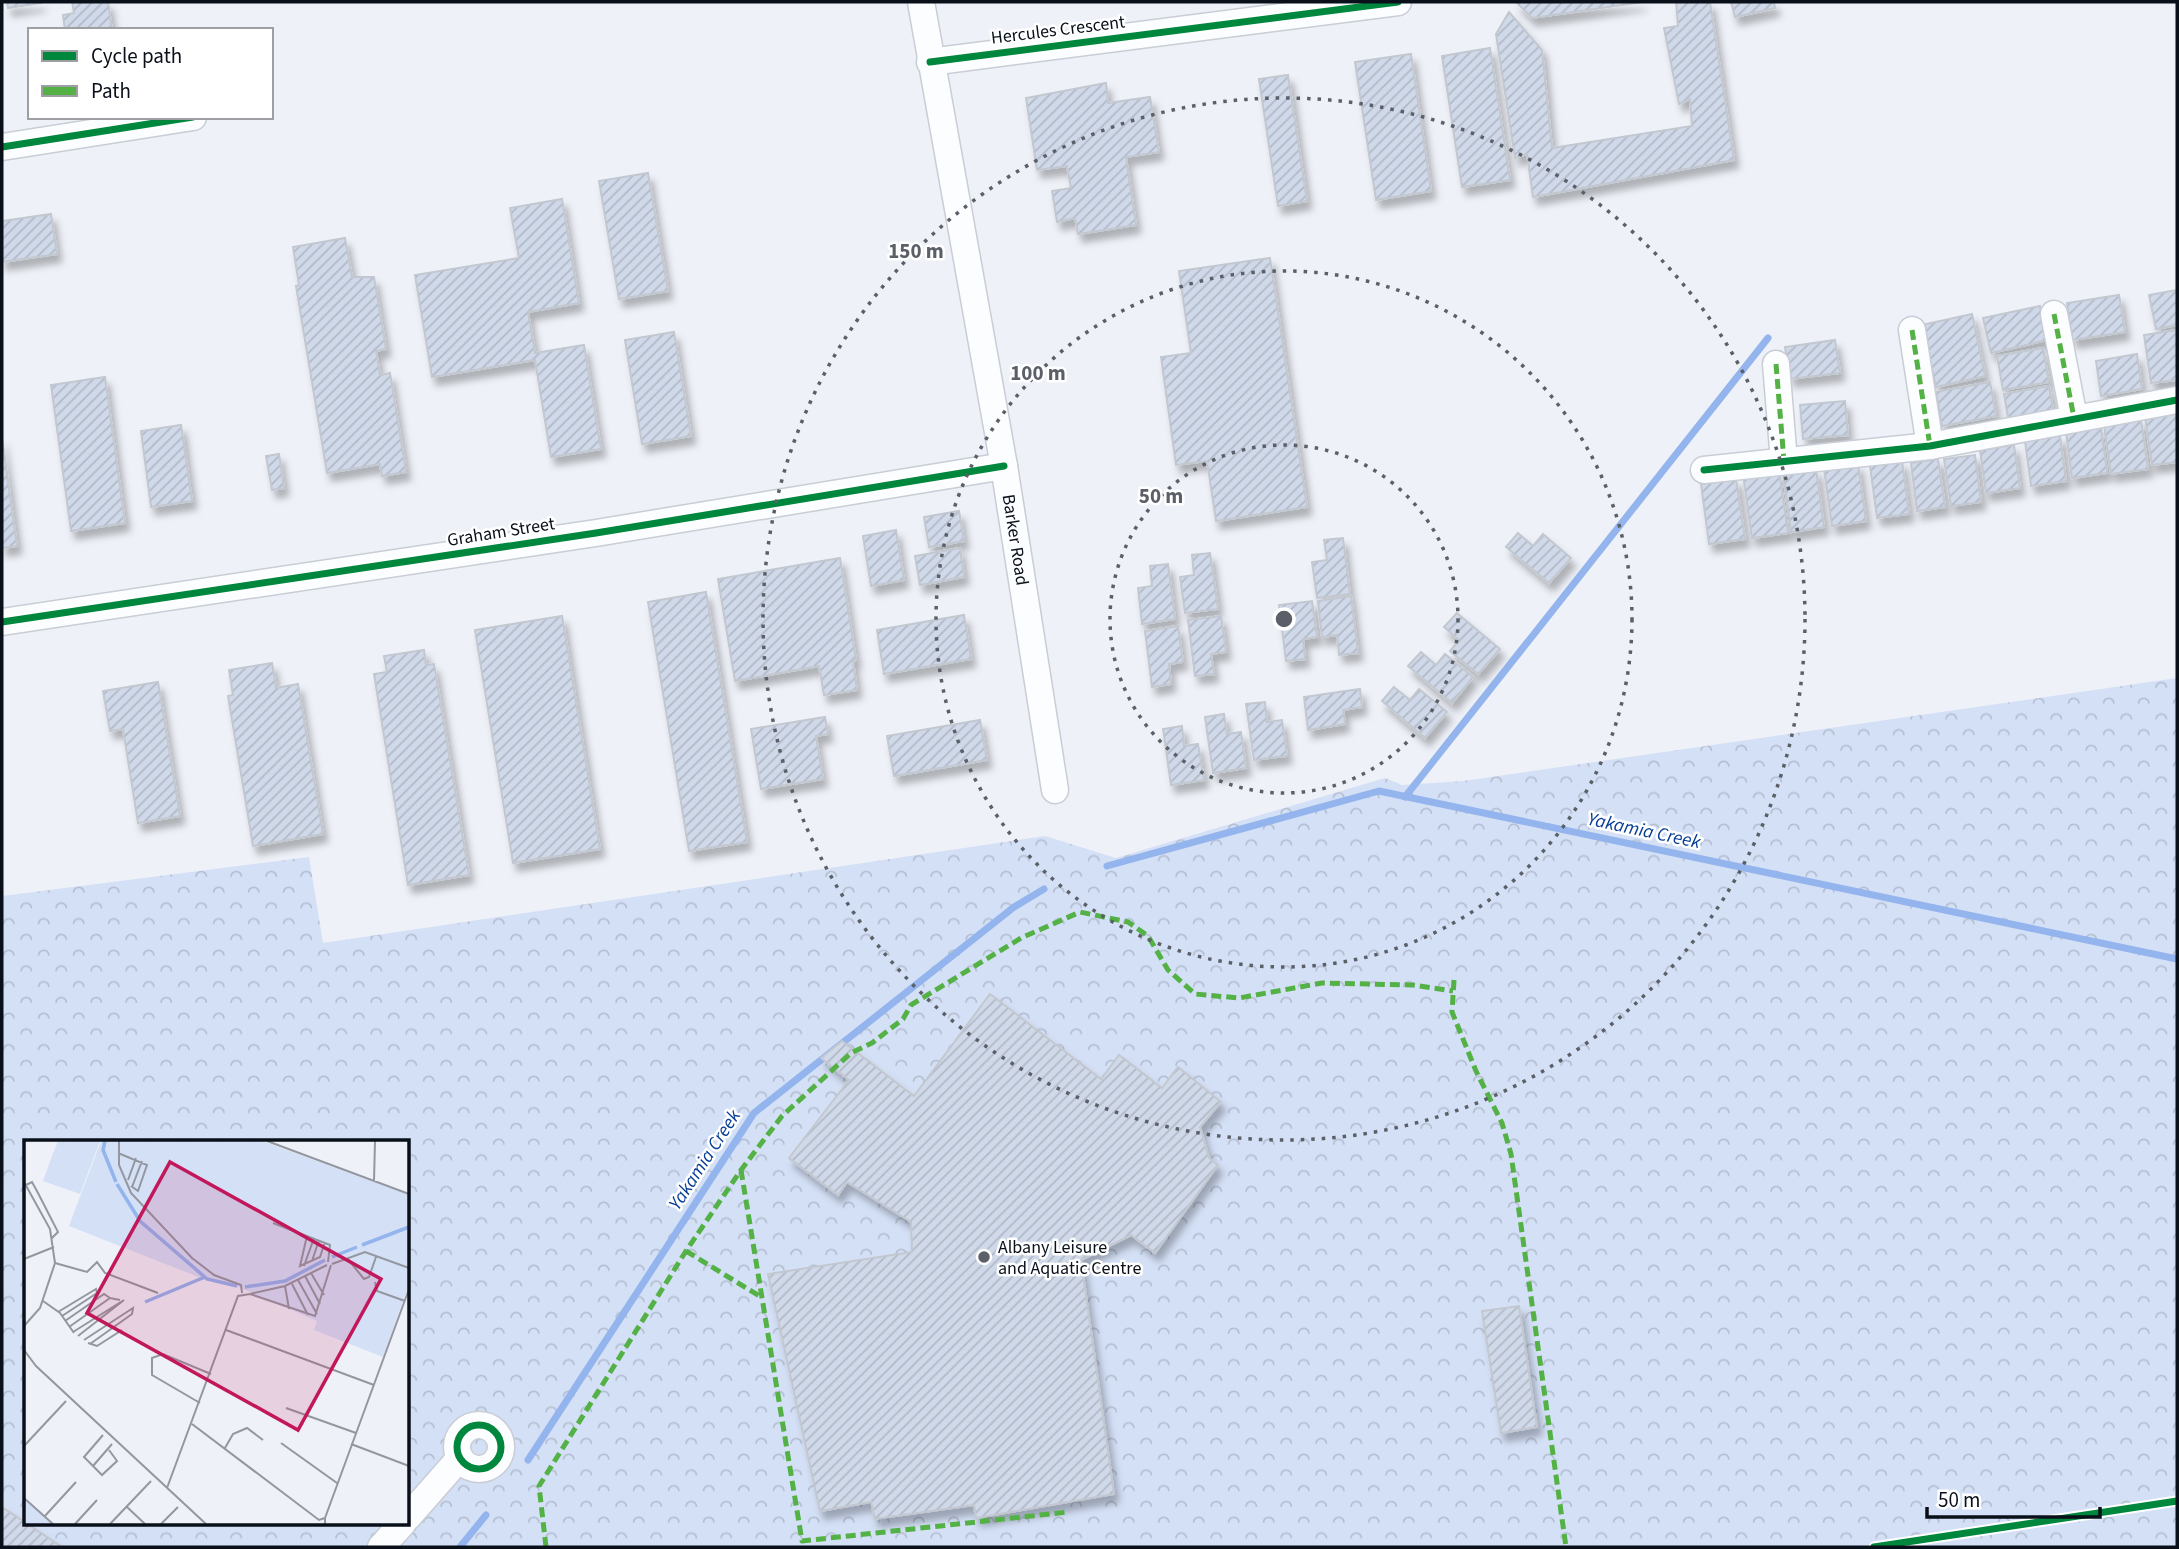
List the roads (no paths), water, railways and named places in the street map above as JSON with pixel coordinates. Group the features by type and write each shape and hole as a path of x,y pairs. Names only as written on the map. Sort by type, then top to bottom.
{"street":[{"name":"Barker Road","path":"921,2 1004,466 1055,790"},
{"name":"Hercules Crescent","path":"930,62 1398,2"},
{"path":"2,147 180,119"},
{"path":"2054,314 2074,418"},
{"path":"1912,330 1930,446"},
{"path":"1776,363 1784,461"},
{"path":"1704,470 1930,446 2177,400"},
{"name":"Graham Street","path":"2,622 570,537 1004,466"},
{"path":"410,1515 460,1459"},
{"path":"381,1547 402,1524"}],"waterway":[{"path":"1405,797 1768,338"},
{"name":"Yakamia Creek","path":"1107,866 1379,791 2177,959"},
{"name":"Yakamia Creek","path":"528,1460 754,1113 1014,907 1044,889"},
{"name":"Yakamia Creek","path":"460,1547 486,1515"}],"place":[{"name":"Albany Leisure and Aquatic Centre","path":"984,1257"}]}
